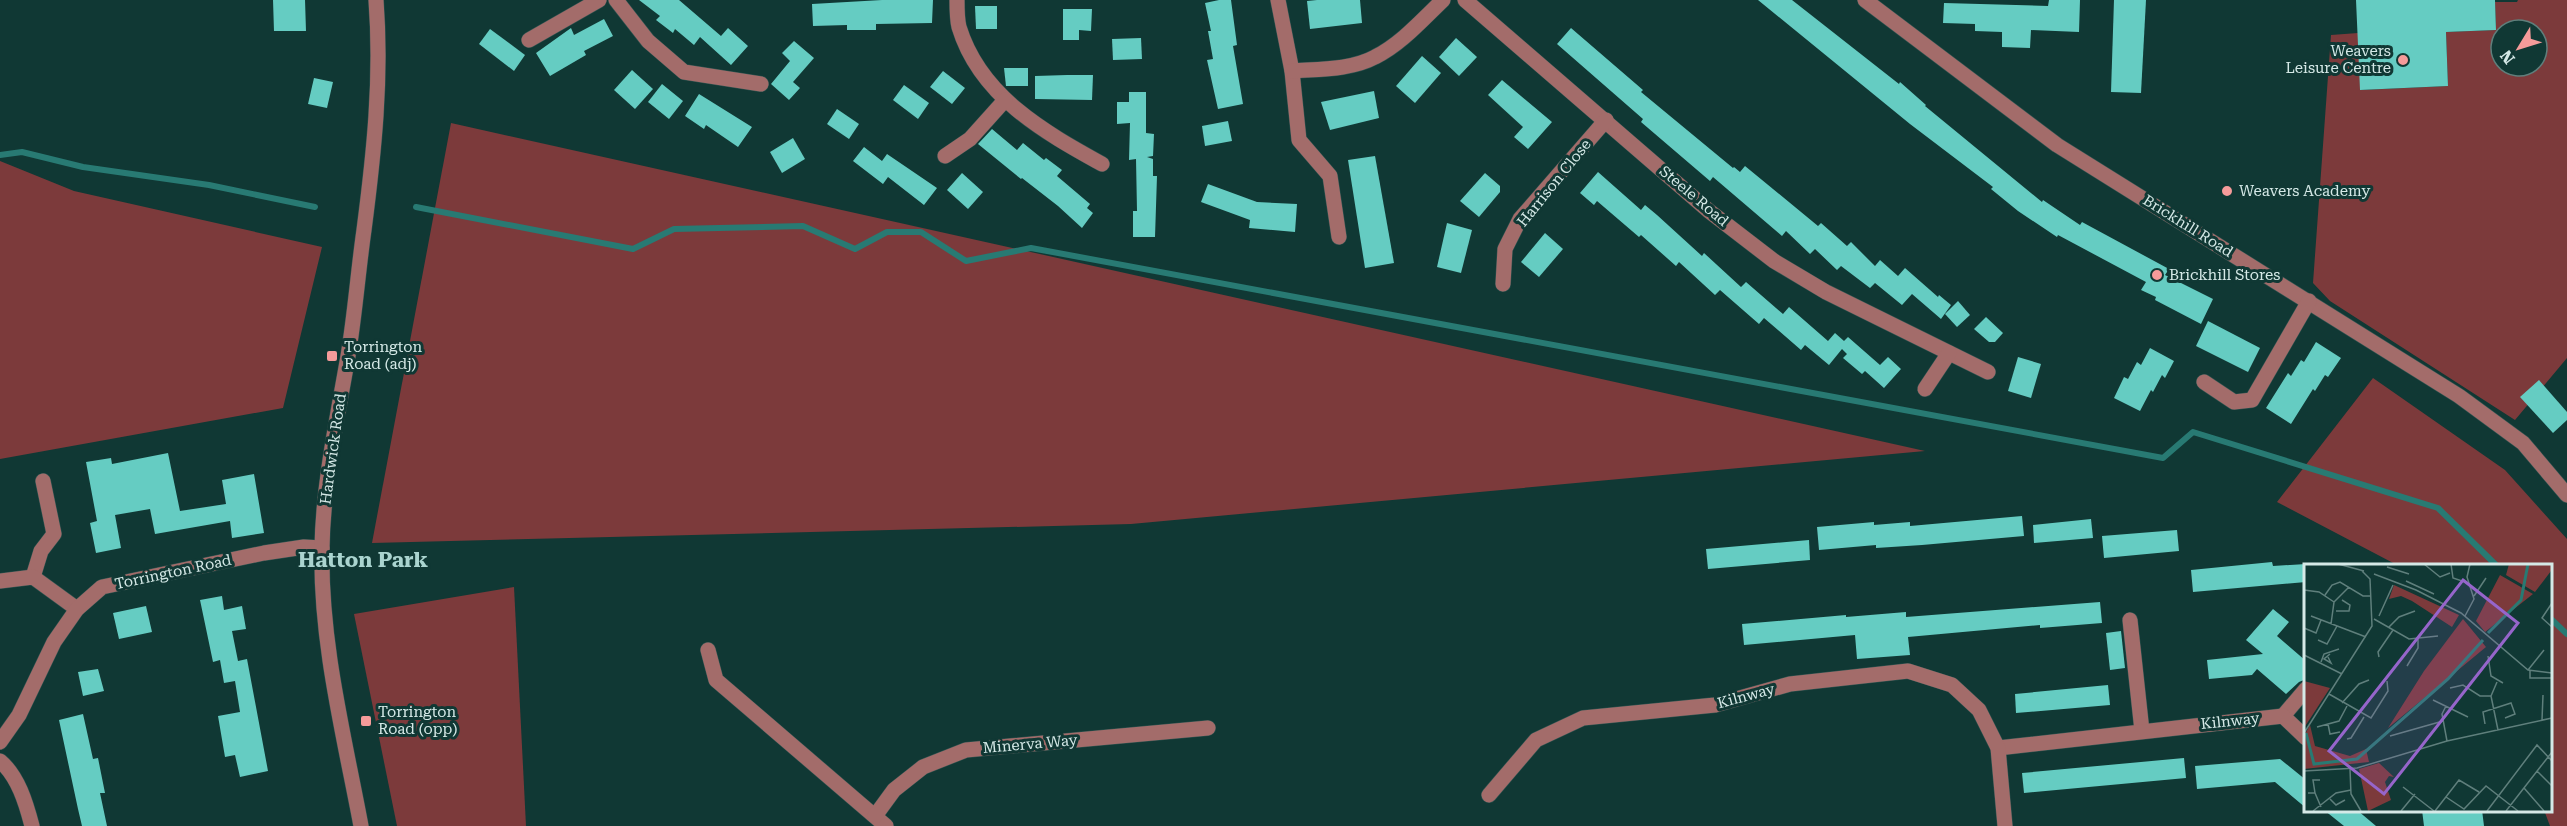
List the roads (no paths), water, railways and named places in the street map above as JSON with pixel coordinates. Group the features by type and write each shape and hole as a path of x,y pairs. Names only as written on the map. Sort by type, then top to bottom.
{"street":[{"name":"Hardwick Road","path":"360,826 332,668 323,602 322,548 331,451 348,353 377,125 380,48 376,0"},
{"path":"529,40 599,0"},
{"path":"616,0 648,41 684,72 761,84"},
{"path":"957,0 959,27 975,62 1005,100 1038,128 1102,164"},
{"path":"1278,0 1292,71 1299,140 1330,176 1339,237"},
{"path":"1292,71 1340,67 1374,58 1397,43 1443,0"},
{"name":"Steele Road","path":"1465,0 1709,211 1774,261 1826,292 1988,372"},
{"name":"Brickhill Road","path":"1865,0 2057,145 2459,396 2523,443 2567,495"},
{"path":"945,156 970,139 1005,100"},
{"name":"Harrison Close","path":"1503,284 1505,249 1520,219 1606,120"},
{"path":"2204,382 2234,402 2252,400 2309,301"},
{"path":"1925,389 1949,353"},
{"path":"33,577 41,551 54,534 43,481"},
{"name":"Torrington Road","path":"0,742 19,716 54,642 77,609 102,587 264,554 304,547 322,548"},
{"path":"0,581 33,577 77,609"},
{"path":"2130,620 2142,731"},
{"name":"Minerva Way","path":"708,650 716,680 881,821 894,790 923,766 966,750 1208,728"},
{"name":"Kilnway","path":"1489,795 1536,740 1583,718 1715,705 1790,684 1908,671 1952,685 1979,710 1998,748 2005,826"},
{"path":"2304,691 2283,716 2304,736"},
{"name":"Kilnway","path":"1998,748 2283,716"},
{"path":"0,761 8,768 26,802 32,826"}],"waterway":[{"path":"0,155 22,152 83,167 209,185 315,207"},
{"path":"416,207 633,249 674,229 803,226 855,249 887,232 921,232 966,261 1031,248 2163,458 2193,432 2438,508 2495,564"},
{"path":"2552,620 2567,634"}],"place":[{"name":"Weavers Leisure Centre","path":"2403,60"},
{"name":"Weavers Academy","path":"2227,191"},
{"name":"Brickhill Stores","path":"2157,275"},
{"name":"Torrington Road (adj)","path":"332,356"},
{"name":"Torrington Road (opp)","path":"366,721"}],"district":[{"name":"Hatton Park","path":"363,560"}]}
